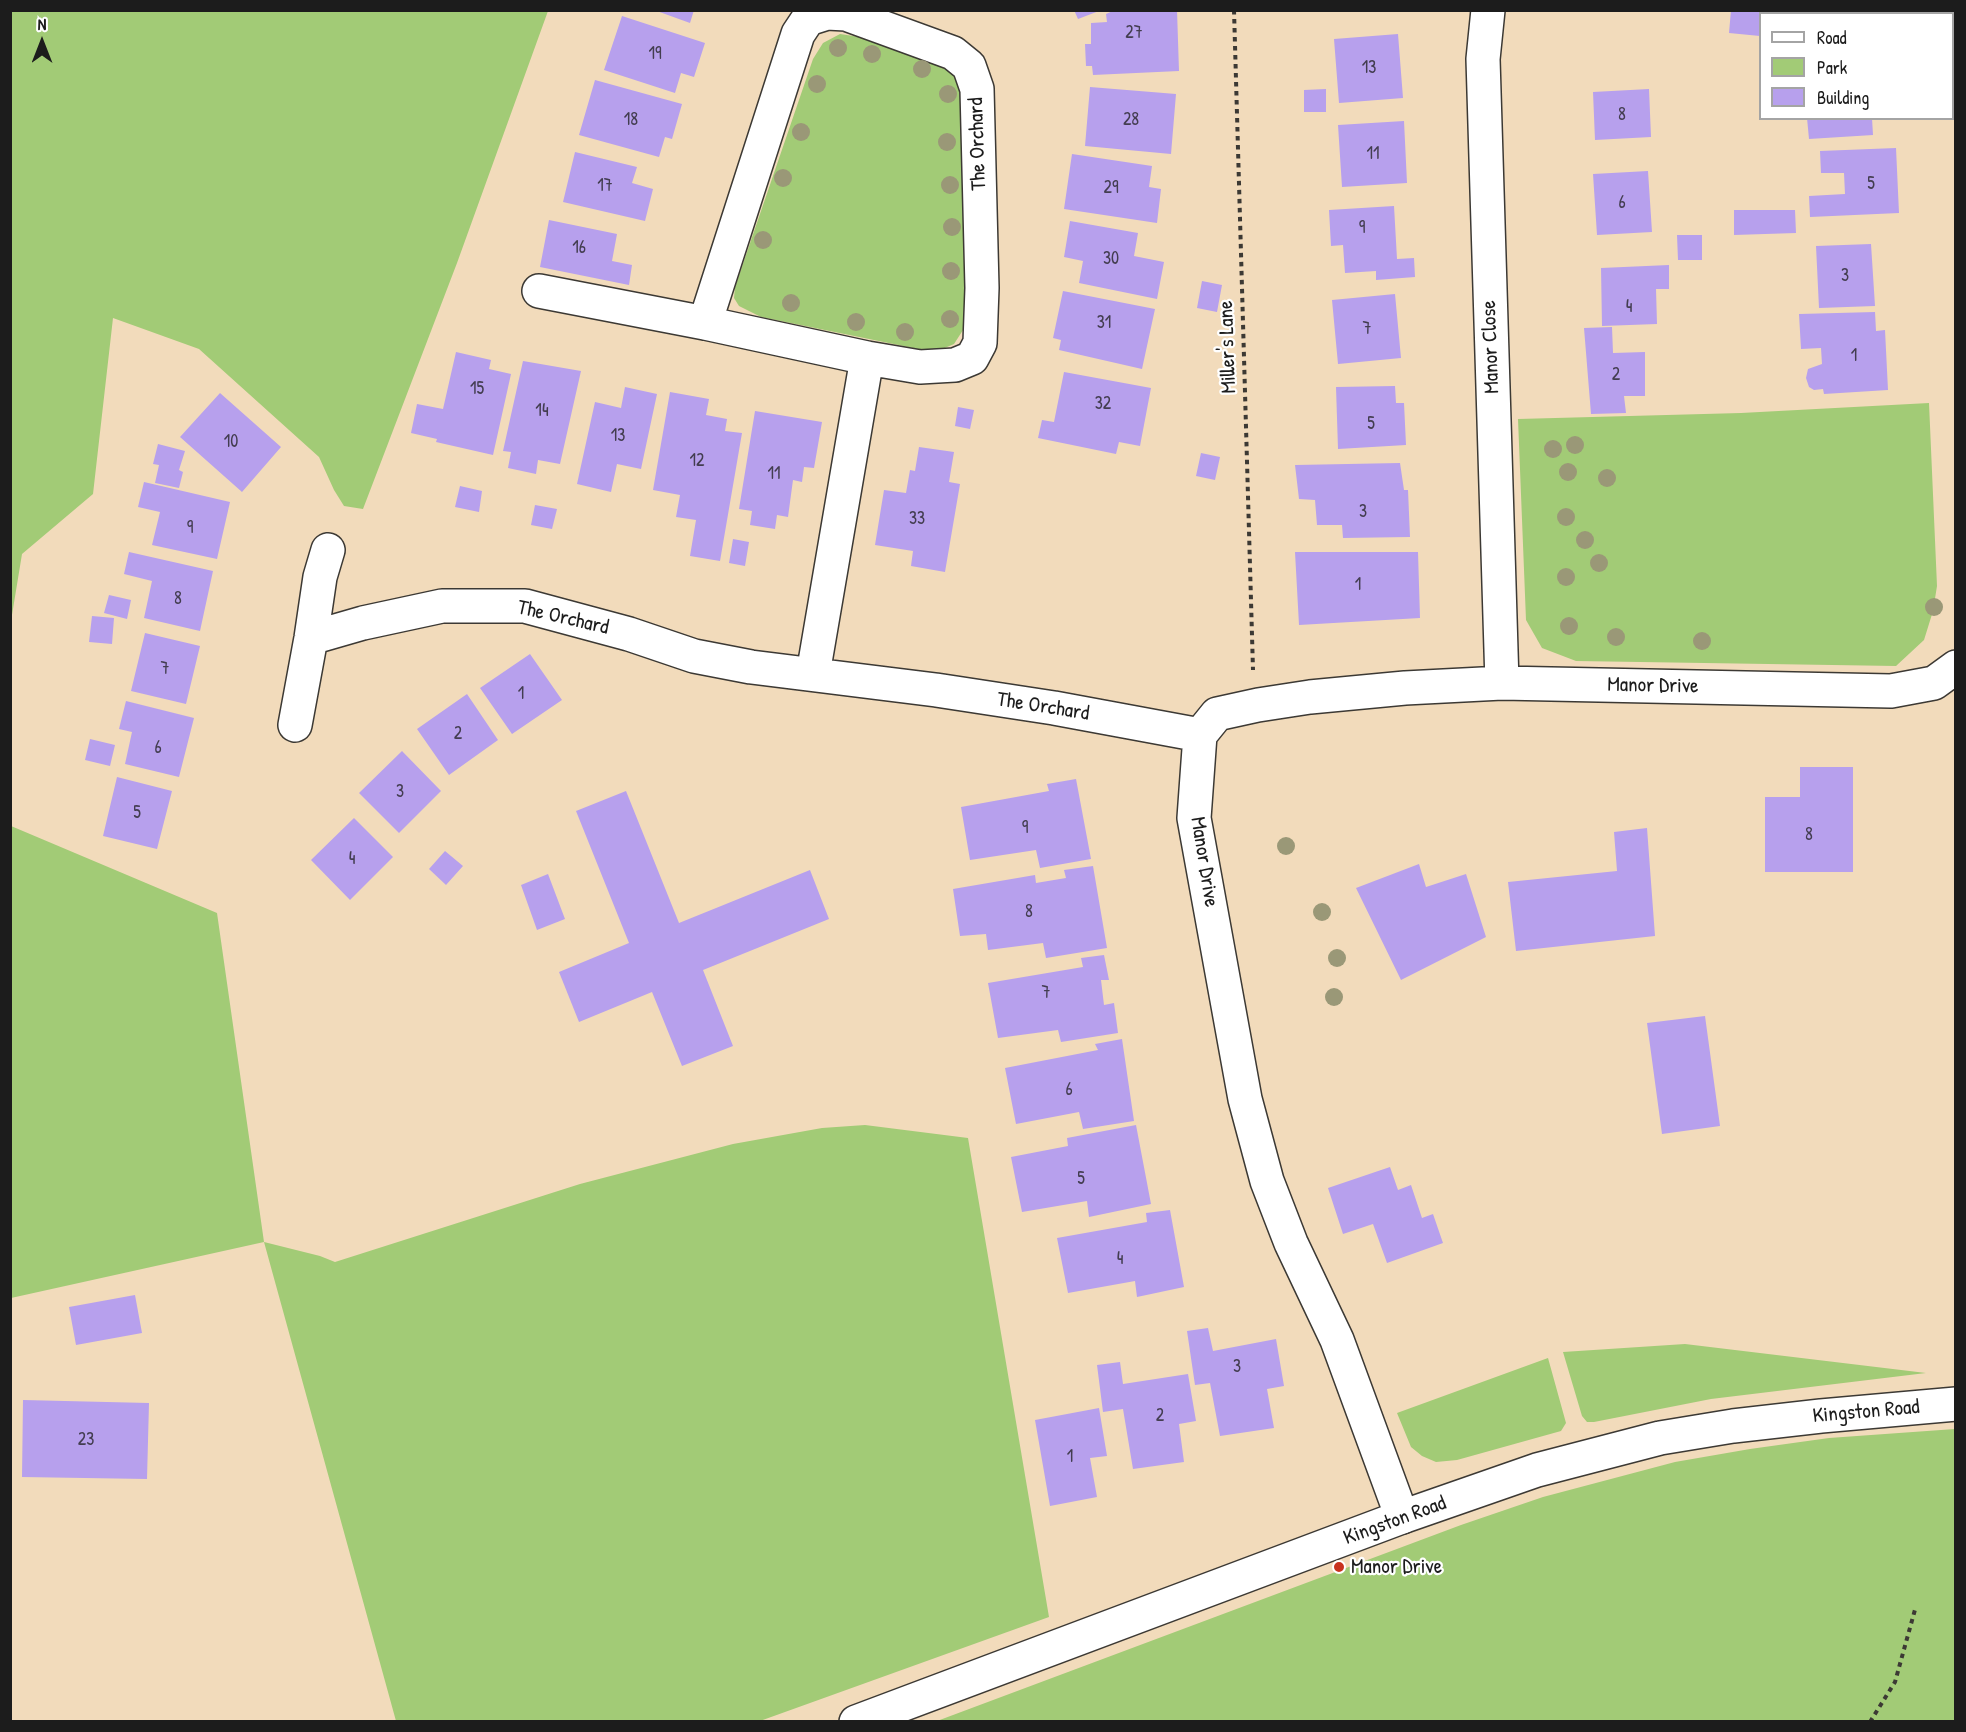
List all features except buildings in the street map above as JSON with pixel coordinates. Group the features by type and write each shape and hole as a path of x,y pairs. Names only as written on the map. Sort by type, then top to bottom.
{"street":[{"name":"Manor Close","path":"1488,10 1483,59 1502,683"},
{"name":"The Orchard","path":"539,291 920,367 955,365 972,358 980,343 982,288 977,89 969,66 953,53 846,14 827,13 808,19 798,34 705,323"},
{"path":"813,674 867,358"},
{"path":"295,725 320,577 328,550"},
{"name":"The Orchard","path":"311,638 442,606 525,606 629,634 694,656 751,667 1054,708 1200,735"},
{"name":"Manor Drive","path":"1402,1517 1337,1340 1292,1243 1267,1181 1245,1099 1194,818 1200,735 1217,714 1310,696 1395,688 1502,683 1891,691 1934,683 1956,667"},
{"name":"Kingston Road","path":"856,1722 1402,1517 1537,1470 1660,1438 1733,1426 1956,1404"}],"path":[{"name":"Miller's Lane","path":"1234,10 1253,672"},
{"path":"1870,1722 1896,1682 1916,1606"}],"green space":[{"path":"11,10 548,11 457,263 363,509 344,506 319,457 199,349 113,318 93,494 22,554 11,621"},
{"path":"840,34 860,37 952,71 959,87 962,122 965,327 954,344 940,350 928,351 761,317 739,306 734,298 735,287 813,59 823,43"},
{"path":"1929,403 1937,586 1933,611 1924,640 1896,666 1576,661 1542,648 1526,620 1518,419 1741,413"},
{"path":"11,826 217,913 264,1242 11,1298"},
{"path":"865,1125 968,1138 1049,1617 760,1721 396,1721 264,1242 335,1262 580,1184 733,1144 822,1128"},
{"path":"1685,1344 1926,1373 1711,1399 1594,1422 1587,1422 1582,1416 1563,1352"},
{"path":"1548,1358 1566,1423 1561,1431 1457,1460 1436,1462 1422,1456 1411,1447 1397,1413"},
{"path":"1955,1429 1955,1721 937,1721 1461,1525 1543,1497 1675,1462 1750,1449 1829,1438"}],"place":[{"name":"Manor Drive","path":"1339,1567"}]}
